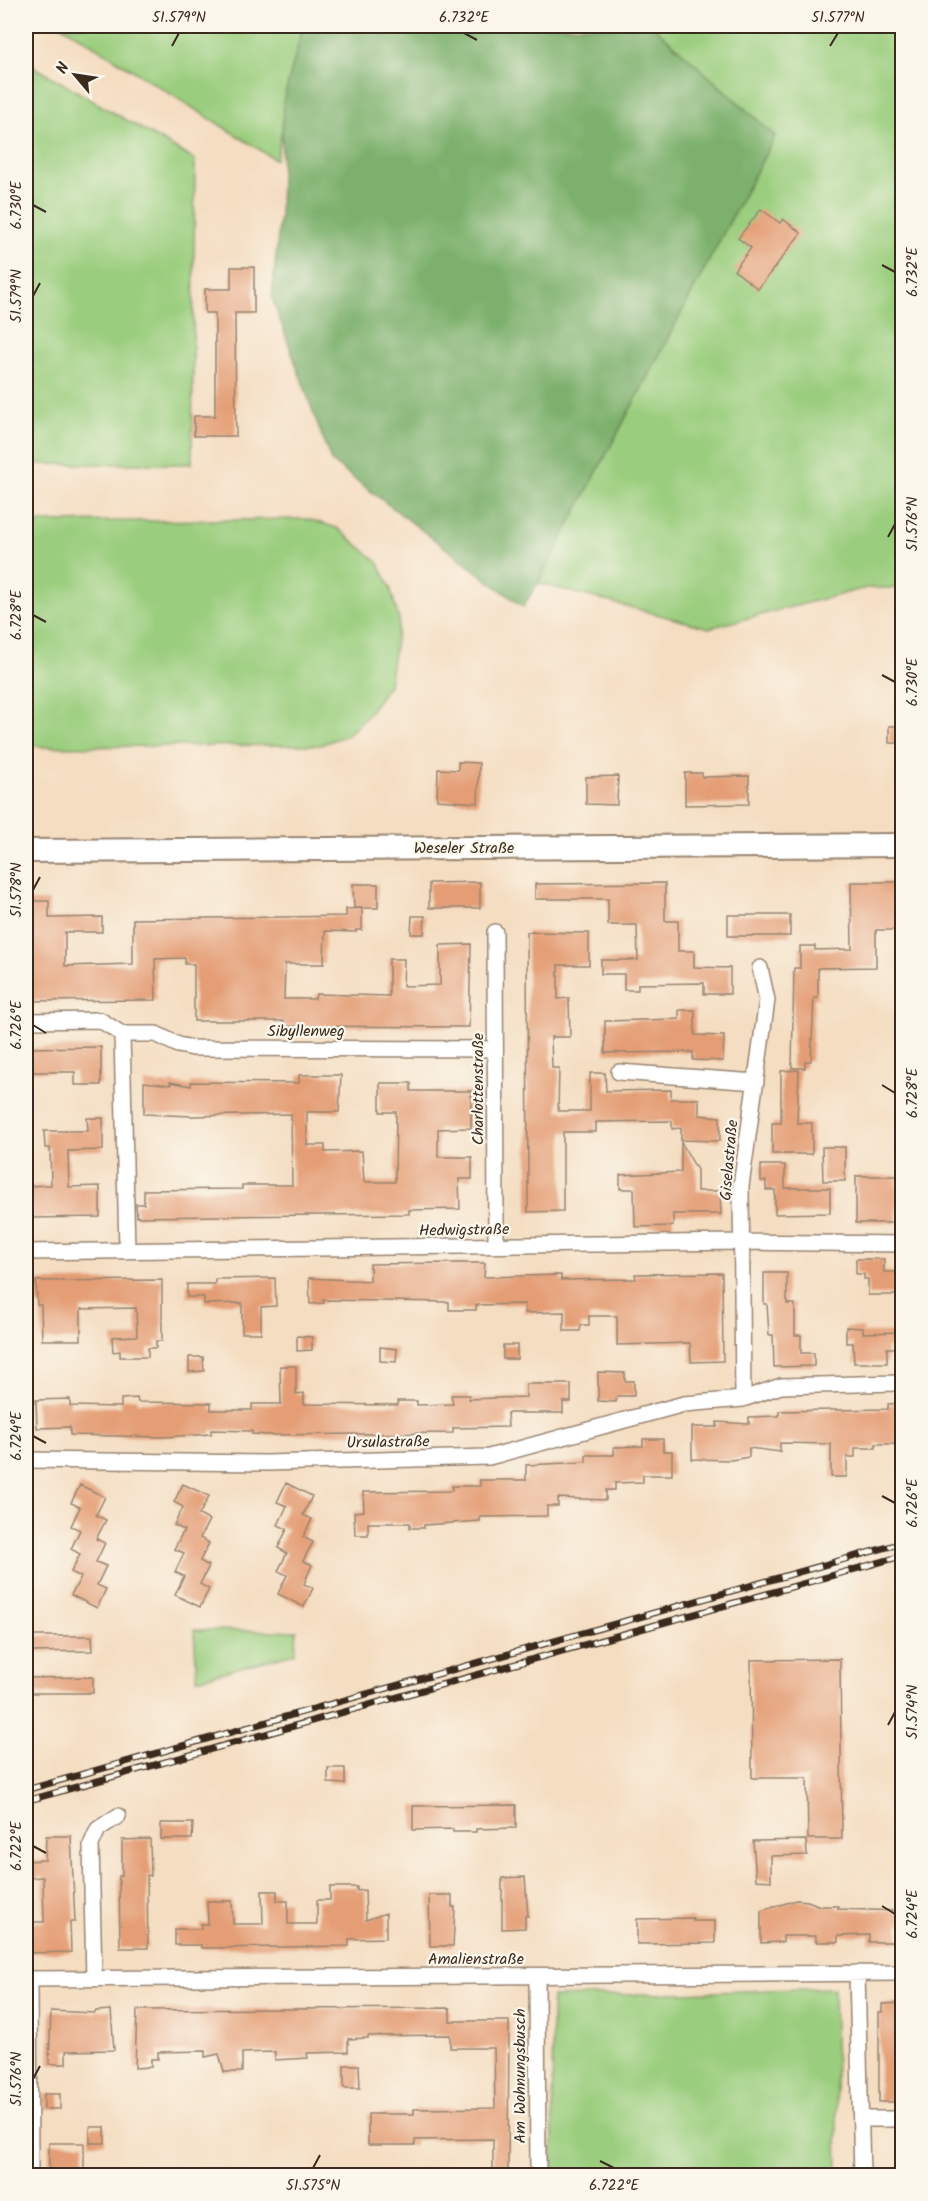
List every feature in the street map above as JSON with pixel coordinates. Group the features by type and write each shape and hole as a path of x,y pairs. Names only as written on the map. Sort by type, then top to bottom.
{"main road":[{"name":"Weseler Straße","path":"26,851 903,845"}],"street":[{"name":"Charlottenstraße","path":"495,932 496,1246"},
{"name":"Giselastraße","path":"741,1242 742,1176 767,1000 759,968"},
{"name":"Sibyllenweg","path":"26,1021 100,1020 122,1034 156,1034 178,1045 193,1048 494,1049"},
{"path":"122,1034 126,1251"},
{"path":"619,1072 756,1082"},
{"path":"741,1242 743,1399"},
{"name":"Hedwigstraße","path":"26,1252 741,1242 903,1244"},
{"name":"Ursulastraße","path":"26,1460 267,1463 489,1457 684,1404 743,1399 781,1386 903,1381"},
{"path":"94,1979 91,1845 98,1829 118,1816"},
{"path":"857,1973 862,2175"},
{"name":"Amalienstraße","path":"27,1979 903,1973"},
{"name":"Am Wohnungsbusch","path":"537,1976 538,2175"},
{"path":"27,1979 30,2175"},
{"path":"861,2119 903,2119"}],"green space":[{"path":"62,26 302,26 276,160"},
{"path":"303,26 653,26 775,136 538,583 523,607 331,461 272,298 280,214 283,102"},
{"path":"653,26 902,26 902,588 866,588 709,628 538,583 775,136"},
{"path":"26,62 195,160 192,464 26,464"},
{"path":"308,519 337,528 378,562 390,587 399,620 389,685 365,718 347,735 320,745 40,747 26,743 26,528 41,522"},
{"path":"194,1630 297,1631 295,1653 197,1679"},
{"path":"834,1988 838,2175 553,2175 552,1997"}],"building":[{"path":"761,209 780,223 783,219 801,233 758,289 734,270 751,248 738,238"},
{"path":"231,267 254,267 254,313 235,313 236,436 194,436 194,416 215,416 215,313 205,313 205,289 231,289"},
{"path":"889,726 903,726 903,743 889,743"},
{"path":"458,762 479,763 478,803 437,800 438,769 458,770"},
{"path":"685,773 702,773 702,777 749,776 749,804 685,805"},
{"path":"618,776 617,805 586,804 586,777"},
{"path":"480,882 480,908 429,908 429,883"},
{"path":"851,882 900,882 901,930 876,930 876,967 818,968 818,998 814,998 811,1061 805,1061 805,1068 792,1068 794,968 800,968 800,946 815,946 815,950 852,949"},
{"path":"665,883 665,921 678,921 678,951 694,951 694,967 730,968 730,994 704,994 704,983 638,984 638,990 624,990 624,974 601,974 601,960 638,960 637,925 608,925 608,899 535,899 535,884"},
{"path":"353,884 378,884 378,908 354,908"},
{"path":"26,901 49,901 49,918 102,917 102,932 65,932 65,966 133,964 133,919 346,916 346,909 362,908 362,930 356,930 356,932 325,931 324,964 285,964 284,999 315,999 316,994 389,996 389,959 404,959 403,986 440,985 440,945 471,944 469,1027 284,1026 284,1021 194,1021 194,964 185,964 185,958 155,959 156,1000 26,1001"},
{"path":"728,915 790,915 790,936 728,936"},
{"path":"412,916 425,916 424,934 411,934"},
{"path":"527,932 589,933 589,965 558,965 558,999 569,998 570,1037 551,1037 552,1068 559,1068 558,1111 590,1111 590,1073 605,1073 606,1091 671,1090 671,1099 699,1099 699,1115 720,1117 720,1141 681,1140 681,1128 672,1129 672,1121 596,1122 596,1132 563,1132 563,1211 528,1212"},
{"path":"679,1010 695,1010 695,1035 724,1036 723,1061 693,1060 693,1052 605,1053 605,1021 679,1019"},
{"path":"101,1047 101,1085 75,1085 75,1072 26,1072 26,1048"},
{"path":"799,1070 797,1123 812,1123 812,1154 772,1154 772,1123 781,1123 781,1071"},
{"path":"299,1075 341,1075 339,1112 307,1112 307,1145 325,1145 325,1152 362,1151 364,1182 395,1182 396,1112 380,1112 380,1083 411,1083 411,1091 471,1091 471,1128 438,1129 438,1157 472,1157 472,1179 459,1179 460,1209 409,1210 409,1214 137,1217 136,1204 144,1204 144,1190 242,1189 242,1185 292,1185 291,1114 192,1116 144,1114 144,1082 171,1085 170,1082 191,1086 191,1082 299,1083"},
{"path":"87,1118 103,1118 103,1150 68,1151 69,1187 100,1186 100,1217 29,1218 29,1186 51,1185 50,1148 45,1148 44,1131 88,1131"},
{"path":"681,1142 697,1170 697,1191 720,1191 721,1214 673,1214 673,1226 635,1227 634,1189 620,1189 620,1175 681,1172"},
{"path":"822,1147 845,1147 845,1181 823,1181"},
{"path":"761,1165 785,1165 785,1188 830,1188 830,1213 775,1214 775,1190 766,1190 766,1181 761,1181"},
{"path":"856,1176 897,1176 897,1223 856,1223"},
{"path":"856,1259 884,1259 884,1272 903,1272 903,1295 868,1295 868,1279 864,1279 864,1274 856,1274"},
{"path":"485,1263 484,1277 561,1275 561,1280 636,1279 635,1274 722,1273 723,1361 691,1362 690,1343 617,1345 617,1316 589,1316 589,1325 581,1325 580,1331 564,1331 564,1312 525,1313 525,1304 476,1305 476,1310 449,1310 449,1302 323,1300 324,1303 310,1304 309,1278 370,1281 370,1264"},
{"path":"764,1273 787,1273 787,1304 795,1304 795,1335 801,1335 801,1353 814,1353 814,1366 774,1367 773,1335 769,1335 767,1304 764,1304"},
{"path":"275,1278 276,1306 261,1307 261,1333 242,1333 242,1303 204,1304 204,1297 187,1297 187,1284 215,1284 215,1279"},
{"path":"162,1280 162,1341 156,1341 156,1348 148,1348 148,1357 120,1357 120,1351 113,1352 112,1337 137,1336 136,1308 81,1309 81,1340 42,1340 41,1305 37,1305 36,1281"},
{"path":"846,1327 863,1328 863,1333 903,1332 903,1348 887,1348 887,1363 854,1363 853,1343 846,1343"},
{"path":"297,1336 312,1337 312,1350 297,1351"},
{"path":"503,1345 517,1345 517,1359 503,1359"},
{"path":"380,1347 397,1349 396,1362 380,1361"},
{"path":"189,1357 203,1357 204,1371 189,1372"},
{"path":"280,1366 296,1366 296,1394 304,1393 304,1404 398,1405 398,1401 417,1401 417,1405 453,1404 451,1395 469,1395 469,1399 526,1397 526,1384 571,1384 571,1402 563,1402 563,1413 507,1413 508,1427 453,1428 453,1433 268,1435 252,1434 252,1431 211,1430 211,1434 164,1437 70,1435 70,1427 37,1428 36,1400 70,1399 70,1406 121,1407 121,1399 137,1398 138,1402 211,1403 211,1410 252,1410 252,1404 281,1404"},
{"path":"598,1372 625,1373 625,1381 634,1381 634,1396 617,1396 616,1402 598,1401"},
{"path":"903,1403 903,1444 876,1444 876,1448 855,1448 855,1457 847,1457 847,1477 831,1477 831,1444 780,1443 780,1452 749,1448 749,1457 731,1460 692,1459 692,1427 717,1427 717,1422 749,1424 749,1417 779,1416 779,1411 888,1409 888,1404"},
{"path":"643,1439 663,1439 663,1451 672,1451 672,1475 643,1475 643,1482 615,1483 615,1490 606,1490 606,1500 558,1498 558,1506 547,1506 547,1516 480,1517 480,1521 424,1525 424,1528 410,1528 410,1523 368,1523 368,1535 355,1535 354,1512 364,1511 363,1492 452,1491 452,1486 480,1486 480,1480 526,1480 526,1465 586,1462 586,1455 614,1455 614,1447 643,1446"},
{"path":"286,1483 312,1496 303,1515 312,1519 303,1537 313,1542 303,1561 312,1565 304,1584 313,1588 304,1607 278,1594 287,1575 278,1571 287,1553 278,1548 287,1529 278,1525 287,1506 277,1502"},
{"path":"183,1484 209,1496 199,1515 209,1520 200,1538 209,1543 200,1561 209,1566 200,1584 209,1589 200,1607 175,1595 184,1576 175,1572 184,1553 174,1549 184,1530 174,1525 183,1507 174,1502"},
{"path":"80,1485 105,1497 96,1515 106,1520 96,1539 105,1543 96,1562 106,1566 97,1585 106,1589 97,1608 71,1595 81,1577 71,1572 80,1554 71,1549 80,1530 71,1526 80,1507 71,1503"},
{"path":"26,1636 92,1636 93,1651 26,1652"},
{"path":"840,1659 842,1839 808,1839 807,1778 752,1778 751,1660"},
{"path":"93,1677 93,1693 26,1693 26,1678"},
{"path":"328,1768 345,1768 345,1784 328,1783"},
{"path":"516,1805 516,1828 476,1829 476,1832 453,1832 453,1829 413,1830 413,1806"},
{"path":"161,1823 193,1823 192,1839 161,1839"},
{"path":"46,1836 71,1836 75,1922 70,1922 71,1952 26,1953 26,1922 44,1922 43,1877 26,1878 26,1861 45,1860"},
{"path":"150,1839 151,1876 147,1875 148,1948 120,1948 119,1876 122,1876 122,1840"},
{"path":"806,1840 807,1855 771,1856 771,1881 756,1880 753,1841"},
{"path":"525,1877 528,1916 525,1916 525,1928 502,1929 502,1878"},
{"path":"330,1887 357,1887 357,1891 365,1890 366,1920 386,1913 386,1938 349,1939 349,1946 201,1948 201,1945 175,1945 175,1929 201,1929 201,1924 208,1924 207,1901 232,1901 233,1924 263,1924 262,1891 277,1891 277,1901 288,1901 288,1924 317,1924 317,1900 330,1900"},
{"path":"429,1895 452,1895 452,1907 455,1907 453,1946 430,1946"},
{"path":"796,1900 808,1901 820,1906 838,1906 838,1909 903,1911 903,1924 899,1924 899,1942 869,1942 869,1935 838,1936 838,1942 816,1942 816,1936 783,1936 783,1942 761,1943 761,1911"},
{"path":"693,1918 693,1921 715,1921 715,1943 637,1944 637,1919"},
{"path":"903,2003 903,2102 879,2102 879,2012 882,2012 882,2004"},
{"path":"450,2008 450,2021 509,2021 508,2175 493,2175 493,2139 415,2140 415,2145 368,2145 368,2114 414,2114 414,2109 495,2108 494,2048 450,2048 450,2035 368,2036 368,2038 348,2039 348,2052 307,2053 308,2058 275,2060 275,2052 242,2053 242,2072 224,2072 219,2054 205,2057 205,2051 158,2052 158,2059 151,2059 151,2067 135,2068 137,2010"},
{"path":"111,2010 114,2050 66,2051 66,2064 49,2064 51,2011 95,2013"},
{"path":"344,2065 359,2065 360,2088 344,2088"},
{"path":"44,2094 60,2094 60,2109 44,2109"},
{"path":"90,2127 105,2127 105,2143 90,2143"},
{"path":"49,2143 84,2143 84,2174 49,2175"}],"railway":[{"path":"26,1790 902,1543"},
{"path":"26,1801 902,1556"}]}
